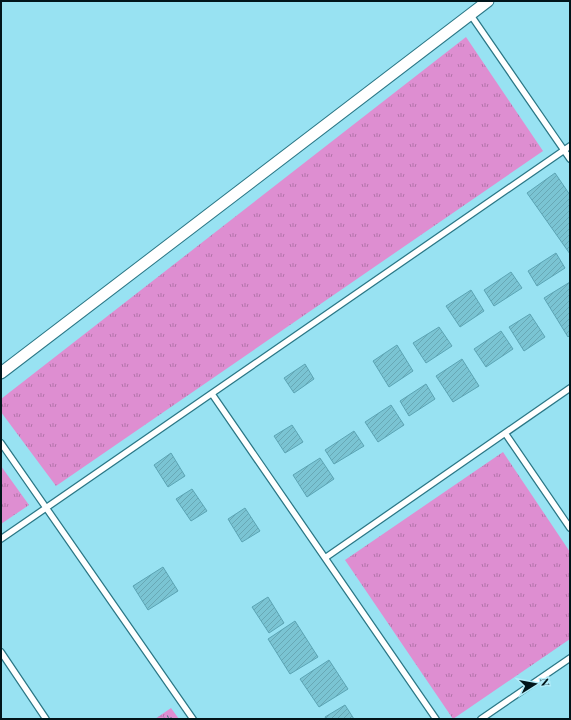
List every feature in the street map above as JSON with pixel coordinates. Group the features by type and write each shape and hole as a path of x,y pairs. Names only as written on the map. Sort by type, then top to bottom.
{"street":[{"path":"1,372 488,1"}],"lane":[{"path":"470,14 570,159"},
{"path":"1,539 570,146"},
{"path":"325,558 570,388"},
{"path":"212,394 436,719"},
{"path":"505,433 570,528"},
{"path":"1,443 193,719"},
{"path":"1,652 46,719"},
{"path":"481,719 570,658"}],"path":[{"path":"164,719 169,716 171,719"}],"green space":[{"path":"466,37 543,151 56,486 1,412 1,399"},
{"path":"503,452 570,552 570,639 453,719 345,560"},
{"path":"1,466 29,505 1,524"},
{"path":"171,708 179,719 155,719"}],"building":[{"path":"555,173 570,195 570,254 527,193"},
{"path":"556,253 565,268 537,286 528,271"},
{"path":"511,272 522,288 494,306 484,290"},
{"path":"570,282 570,335 568,337 544,298"},
{"path":"471,290 484,311 460,327 446,306"},
{"path":"530,314 545,337 524,351 509,327"},
{"path":"439,327 452,346 426,363 413,343"},
{"path":"501,331 513,349 486,367 474,349"},
{"path":"397,345 413,371 389,387 373,361"},
{"path":"462,359 479,386 453,402 436,376"},
{"path":"305,364 314,379 294,393 284,378"},
{"path":"426,384 435,399 409,416 400,401"},
{"path":"391,405 404,425 378,442 365,422"},
{"path":"292,425 303,442 285,453 274,436"},
{"path":"354,431 364,446 334,464 325,450"},
{"path":"171,453 185,476 168,487 154,465"},
{"path":"320,458 334,479 307,497 293,475"},
{"path":"192,489 207,511 191,521 176,499"},
{"path":"245,508 260,531 242,542 228,519"},
{"path":"163,567 178,591 148,610 133,586"},
{"path":"268,597 284,623 269,633 252,607"},
{"path":"295,621 318,657 290,674 268,639"},
{"path":"329,660 348,689 319,707 300,679"},
{"path":"345,705 354,719 326,719 325,717"}]}
